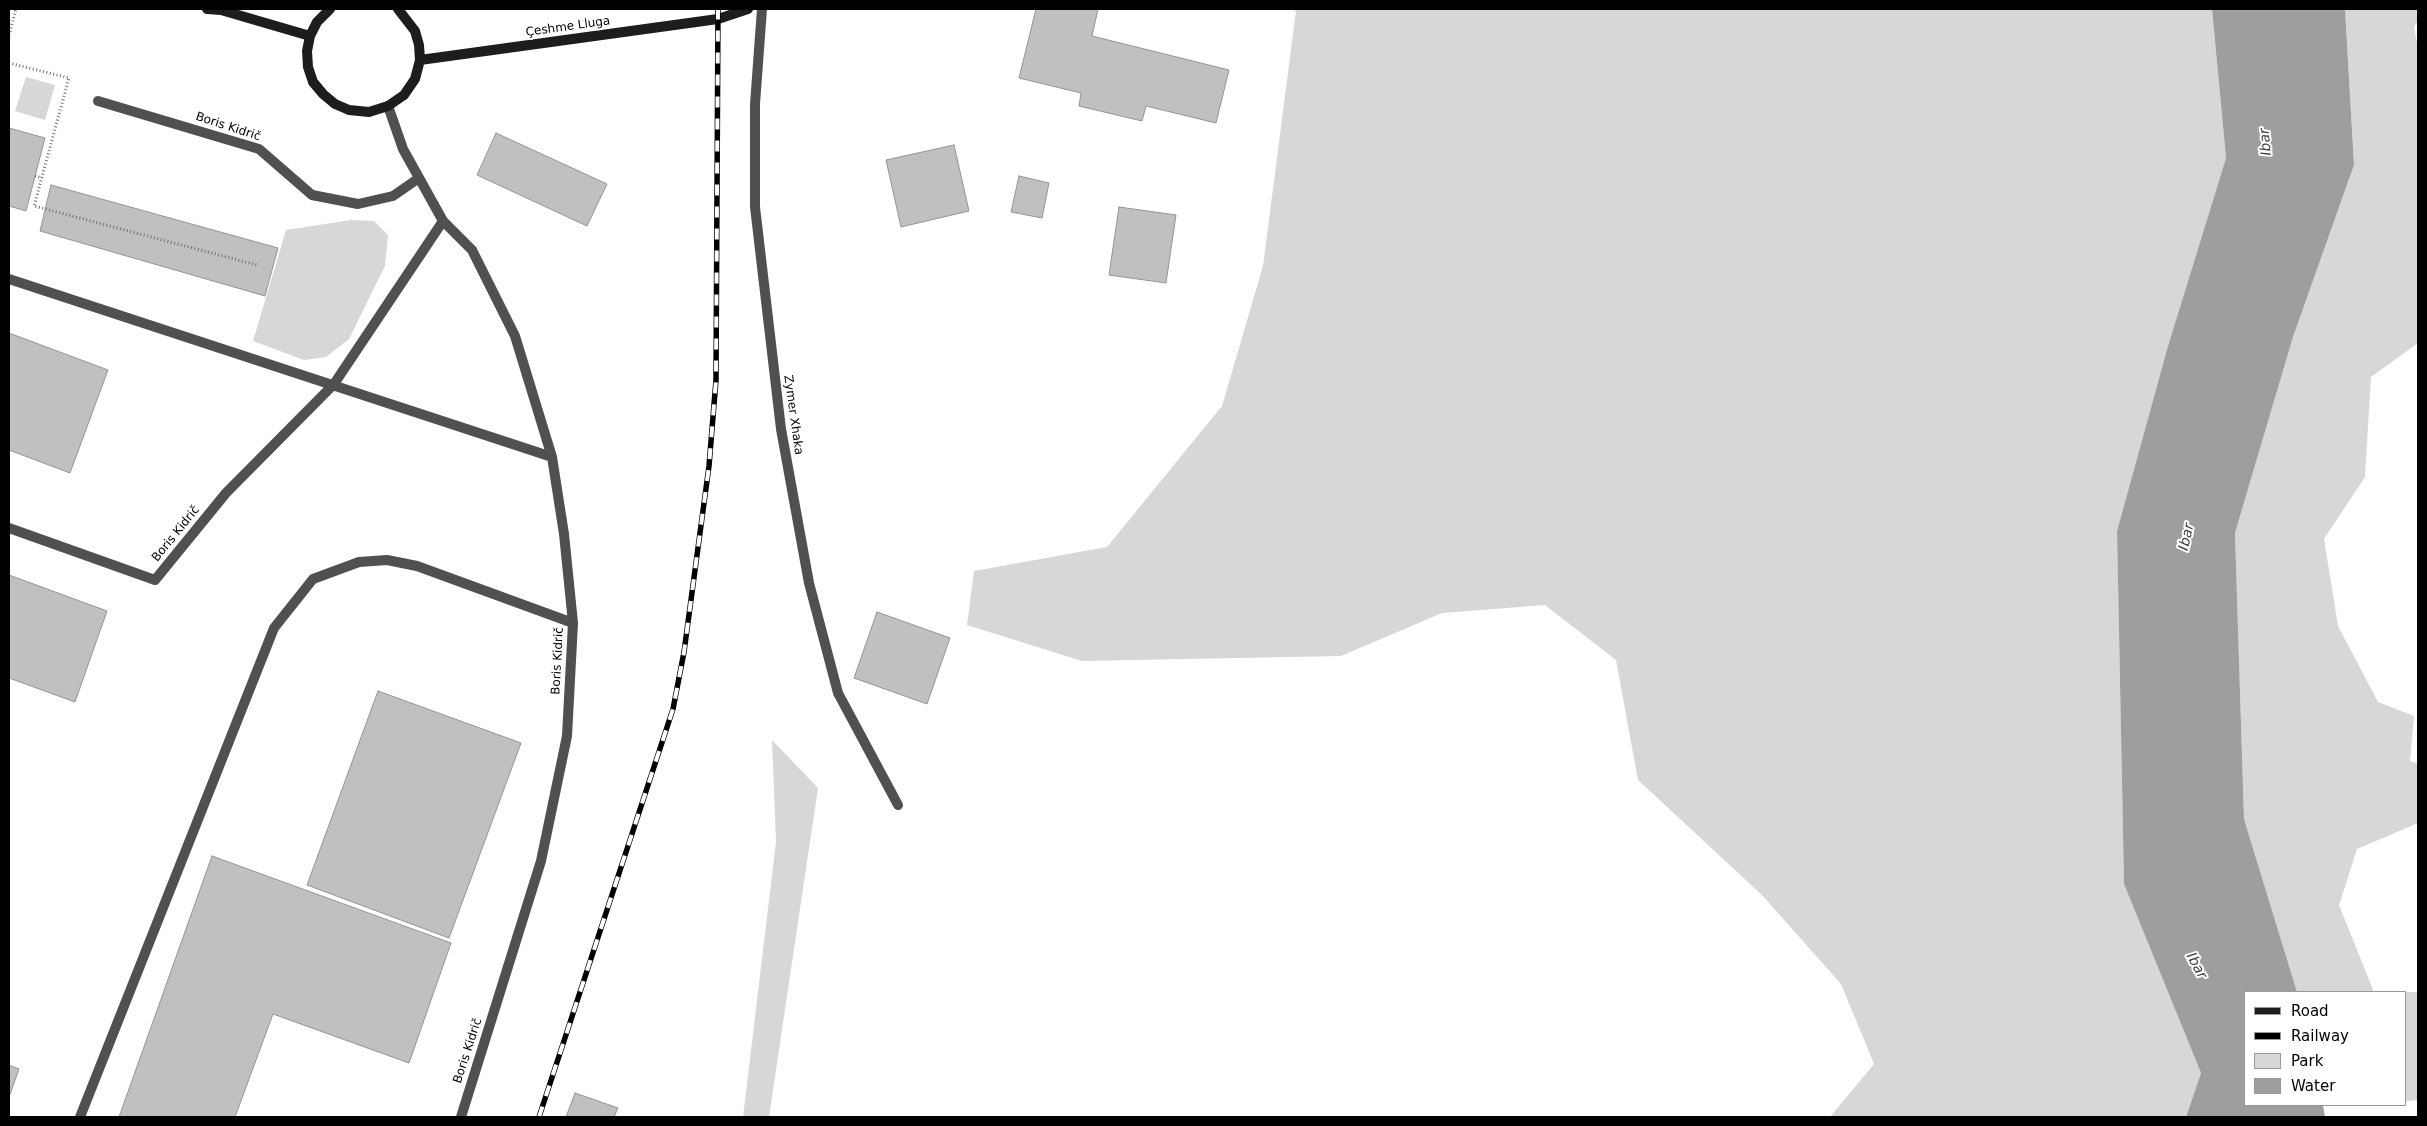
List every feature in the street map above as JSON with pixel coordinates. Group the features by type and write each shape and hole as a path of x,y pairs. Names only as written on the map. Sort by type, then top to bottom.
{"main road":[{"path":"207,9 221,10 310,36"},
{"path":"330,9 317,22 310,36 307,51 308,67 313,82 335,104 349,110 368,112 388,106 404,95 415,78 420,60 419,45 415,31 398,9"},
{"name":"Çeshme Lluga","path":"420,60 718,19 748,9"}],"street":[{"name":"Zymer Xhaka","path":"762,9 754,104 755,208 781,429 809,582 838,693 898,805"},
{"name":"Boris Kidrič","path":"98,101 259,149 312,195 358,204 393,196 419,178"},
{"name":"Boris Kidrič","path":"388,106 403,149 419,178 443,221 472,250 515,336 552,458 564,534 573,623 567,736 541,861 461,1117"},
{"name":"Boris Kidrič","path":"9,528 155,580 226,493 334,384 443,221"},
{"path":"9,279 334,384 552,458"},
{"path":"80,1117 274,628 314,579 360,562 387,560 417,566 573,623"}],"path":[{"path":"9,35 16,9"},
{"path":"9,63 69,78 34,206 257,265"},
{"path":"36,176 42,178"}],"green space":[{"path":"1287,9 2212,9 2226,158 2168,346 2117,531 2124,884 2201,1073 2186,1117 1830,1117 1874,1064 1841,984 1762,895 1638,780 1616,660 1545,605 1442,613 1341,656 1082,661 967,625 974,571 1107,547 1222,406 1263,266 1296,11"},
{"path":"2345,9 2418,9 2418,21 2414,27 2418,48 2418,343 2371,377 2365,477 2324,539 2338,626 2378,702 2414,716 2410,761 2418,764 2418,823 2357,849 2339,905 2374,991 2297,991 2244,819 2235,533 2293,337 2354,165"},
{"path":"26,77 55,85 45,120 15,111"},
{"path":"351,220 374,221 388,235 385,266 349,339 326,357 304,360 253,341 286,230"},
{"path":"772,740 818,788 769,1117 743,1117 776,842"},
{"path":"2407,992 2418,992 2418,1100 2407,1101"}],"water":[{"name":"Ibar","path":"2212,9 2345,9 2354,165 2293,337 2235,533 2244,819 2297,991 2244,991 2244,1106 2323,1106 2325,1117 2186,1117 2201,1073 2124,884 2117,531 2168,346 2226,158"}],"building":[{"path":"1036,9 1098,9 1092,36 1229,70 1216,123 1146,106 1142,121 1079,106 1081,93 1019,78"},
{"path":"9,128 45,138 26,211 9,206"},
{"path":"496,133 607,184 587,226 477,175"},
{"path":"954,145 969,211 901,227 886,160"},
{"path":"1019,176 1049,183 1042,218 1011,212"},
{"path":"51,185 278,248 265,296 40,231"},
{"path":"1119,207 1176,215 1166,283 1109,275"},
{"path":"9,333 108,370 70,473 9,450"},
{"path":"9,575 107,611 75,702 9,678"},
{"path":"877,612 950,638 927,704 854,678"},
{"path":"378,691 521,743 449,938 307,885"},
{"path":"212,856 451,943 409,1063 273,1014 235,1117 119,1117"},
{"path":"9,1065 19,1069 9,1097"},
{"path":"575,1093 618,1108 614,1117 566,1117"}],"railway":[{"path":"539,1117 673,709 684,652 709,466 716,380 718,9"}]}
